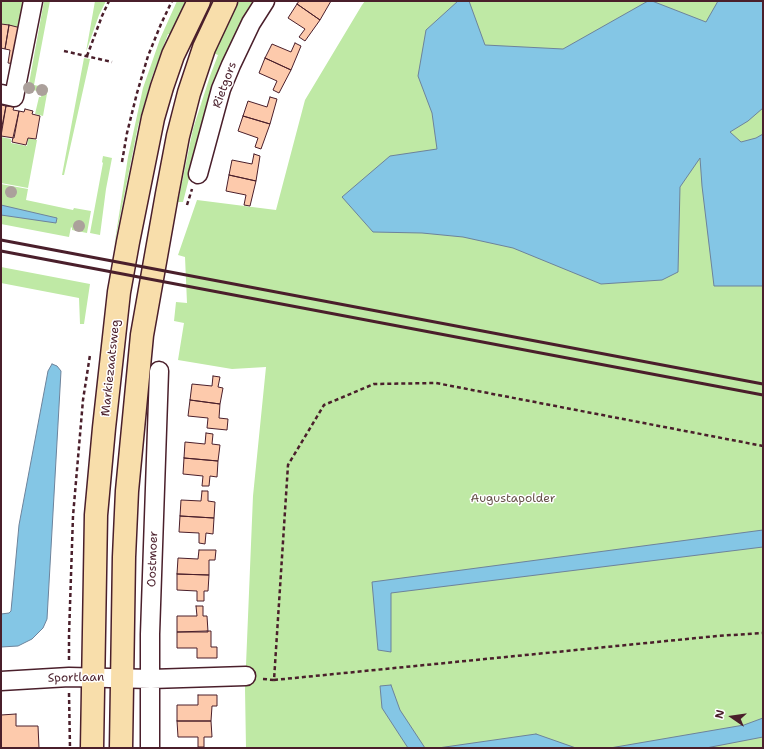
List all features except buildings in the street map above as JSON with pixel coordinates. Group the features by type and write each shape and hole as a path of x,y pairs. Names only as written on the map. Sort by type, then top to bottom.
{"main road":[{"name":"Markiezaatsweg","path":"92,748 96,516 119,292 153,118 173,55 199,1"},
{"path":"121,748 124,557 127,491 144,327 178,136 189,93 204,48 226,1"}],"street":[{"path":"1,94 14,97 33,1"},
{"name":"Rietgors","path":"198,174 221,89 251,23 265,1"},
{"name":"Oostmoer","path":"150,748 150,634 159,371"},
{"name":"Sportlaan","path":"1,681 69,677 150,678 246,676"}],"path":[{"path":"87,56 109,1"},
{"path":"64,51 112,62"},
{"path":"274,680 288,465 324,405 374,384 436,383 763,446"},
{"path":"246,676 274,680 763,633"},
{"path":"70,732 70,748"}],"green space":[{"path":"1,1 26,1 22,28 1,24"},
{"path":"44,1 50,1 34,85 48,88 43,116 35,114 39,97 41,97 42,92 28,89"},
{"path":"95,1 106,1 99,15 86,52"},
{"path":"177,1 192,1 176,36 168,34 152,77 138,126 114,247 128,157 143,88 160,39"},
{"path":"205,1 214,1 193,44 186,41"},
{"path":"237,1 256,1 194,159 183,202 178,202 193,129 218,55 211,52"},
{"name":"Augustapolder","path":"365,1 763,1 763,748 246,748 245,689 253,496 266,367 232,369 178,360 184,323 174,321 176,302 187,303 185,257 178,255 197,200 276,210 305,100"},
{"path":"84,58 90,59 64,175 62,175"},
{"path":"1,137 11,139 11,143 27,146 28,138 37,140 28,188 1,183"},
{"path":"103,156 112,158 100,235 90,233"},
{"path":"1,184 28,189 26,200 73,210 74,208 91,211 87,233 72,230 71,227 69,237 1,224"},
{"path":"1,267 90,284 84,324 80,324 79,298 1,283"}],"water":[{"path":"458,1 469,1 485,45 563,49 648,1 652,1 706,22 718,1 763,1 763,108 748,121 730,132 741,142 756,138 763,134 763,286 714,286 700,158 680,187 678,272 662,280 601,284 513,248 463,237 422,233 373,232 342,197 390,156 437,149 432,113 418,76 426,30"},
{"path":"1,205 57,218 56,223 1,215"},
{"path":"52,364 57,366 61,371 47,619 43,628 32,639 18,646 1,647 1,614 9,613 11,611 19,525 48,371"},
{"path":"763,530 763,547 391,593 391,652 378,650 372,582"},
{"path":"391,685 400,710 425,748 408,748 382,708 380,686"},
{"path":"763,718 763,737 706,748 610,748 744,725"},
{"path":"536,734 576,748 438,748"}],"railway":[{"path":"1,240 763,384"},
{"path":"1,251 763,395"}]}
